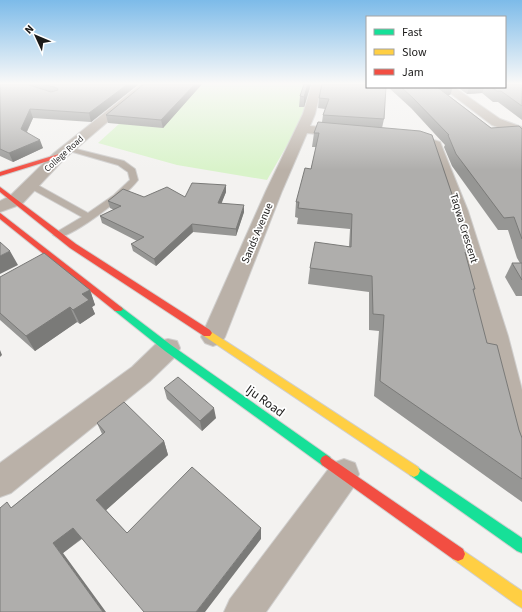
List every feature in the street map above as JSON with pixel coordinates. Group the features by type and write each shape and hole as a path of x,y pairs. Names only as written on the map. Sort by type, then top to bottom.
{"main road":[{"path":"0,174 63,152"},
{"name":"Iju Road","path":"0,189 73,246 213,336 396,458 522,546"},
{"name":"Iju Road","path":"0,215 168,348 522,600"}],"street":[{"name":"College Road","path":"0,207 16,200 63,152 112,113"},
{"name":"Sands Avenue","path":"213,336 309,113"},
{"path":"483,113 496,122 521,131"},
{"path":"301,129 364,135"},
{"name":"Taqwa Crescent","path":"387,137 418,139 435,144 459,211 496,336 522,444"},
{"path":"33,268 52,257"},
{"path":"0,482 141,374 168,348"},
{"path":"243,612 344,474"}],"lane":[{"path":"58,235 88,217 124,192 134,180 132,171 121,163 63,152"},
{"path":"31,185 88,217"}],"green space":[{"path":"132,113 306,113 267,180 177,165 98,143"}],"building":[{"path":"0,113 28,113 21,129 40,140 9,153 0,149"},
{"path":"109,113 168,113 161,120 106,115"},
{"path":"324,113 384,113 384,119 323,115"},
{"path":"427,113 471,113 491,128 519,126 522,129 522,239 514,217 504,218 456,154 449,135"},
{"path":"318,122 420,131 432,135 463,227 468,252 465,252 487,343 497,345 522,438 522,479 380,381 384,315 373,314 372,276 310,268 315,242 351,247 352,214 298,208 299,202 296,202 305,168 311,169 319,133 314,133"},
{"path":"192,183 226,185 218,203 244,205 236,229 192,224 154,259 131,244 144,237 100,216 121,206 108,201 123,189 144,197 167,187 185,197"},
{"path":"0,242 10,251 0,256"},
{"path":"44,253 90,290 82,294 89,300 73,310 70,307 26,336 0,313 0,277"},
{"path":"512,263 522,263 522,280"},
{"path":"178,377 214,408 200,421 164,388"},
{"path":"124,402 164,441 96,500 127,533 192,467 261,528 196,612 144,612 73,528 53,543 103,612 0,612 0,508 7,502 11,508 105,432 97,423"}],"traffic: fast":[{"path":"118,309 168,348 326,461"},
{"path":"414,471 522,546"}],"traffic: slow":[{"path":"207,333 414,471"},
{"path":"458,554 522,600"}],"traffic: jam":[{"path":"0,174 59,156"},
{"path":"0,189 73,246 207,333"},
{"path":"0,215 118,309"},
{"path":"326,461 458,554"}]}
